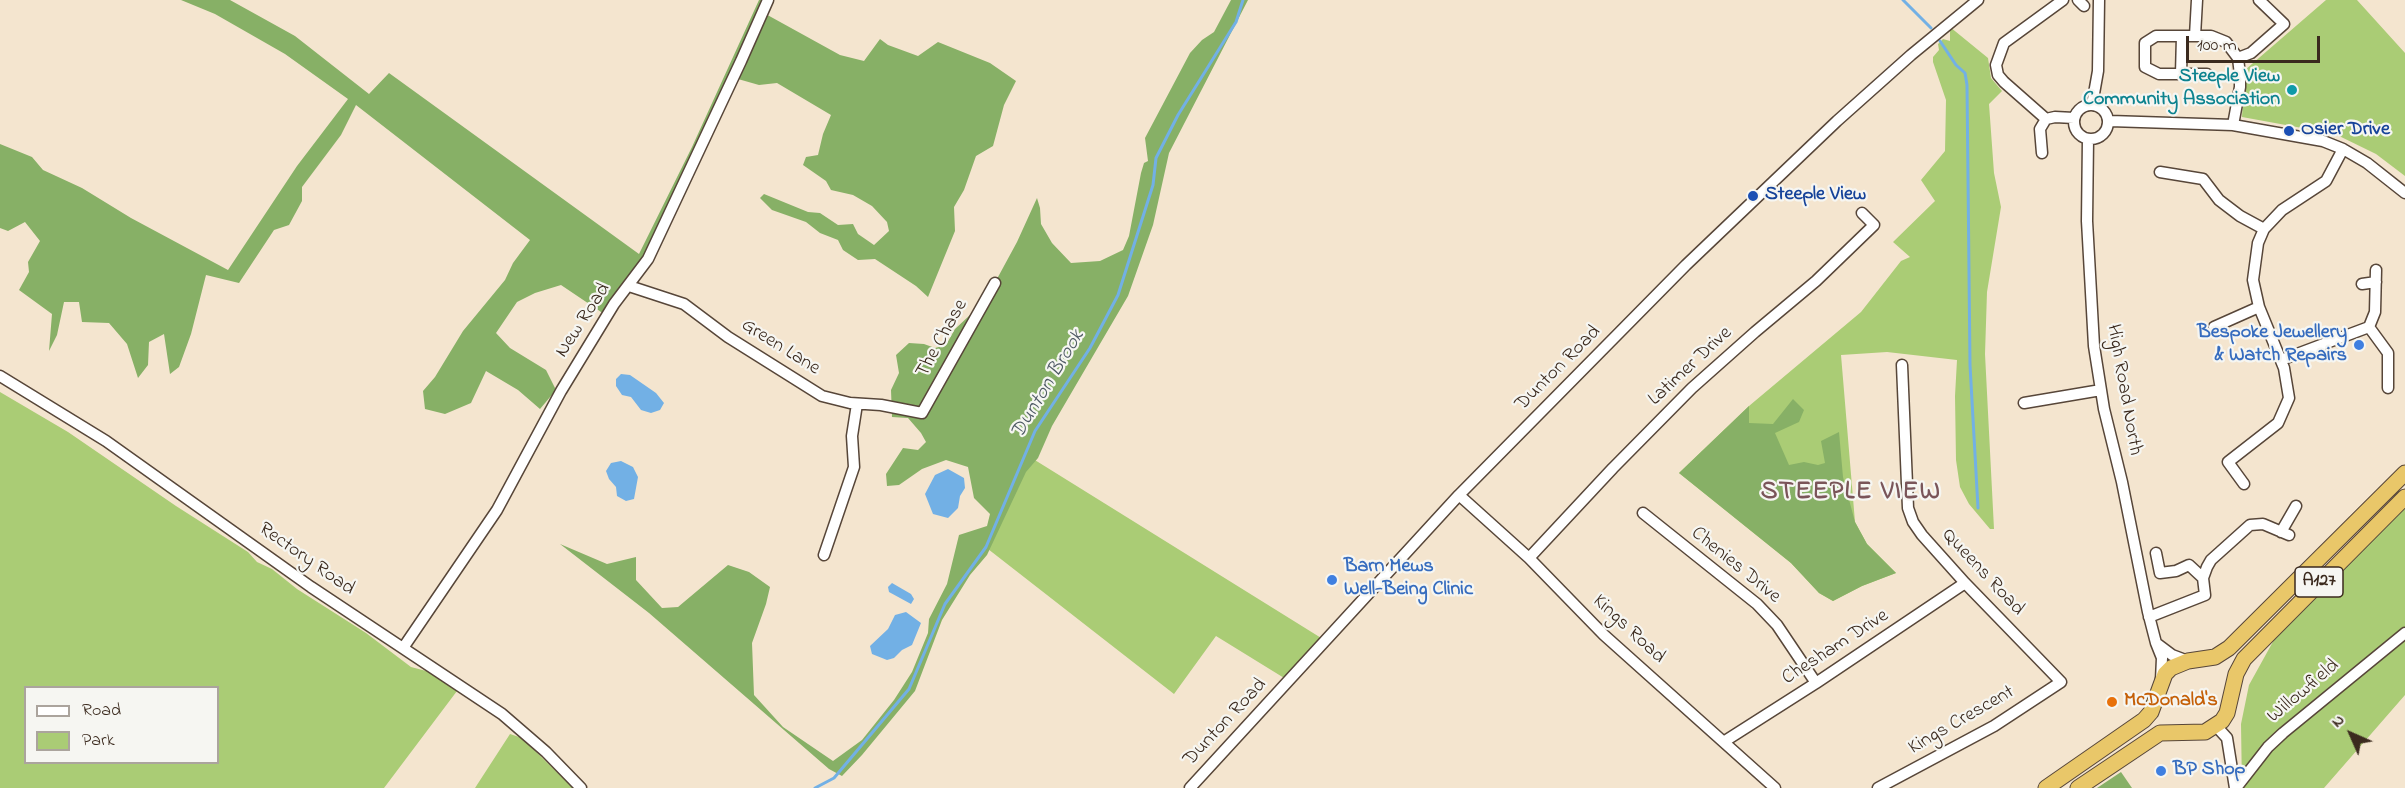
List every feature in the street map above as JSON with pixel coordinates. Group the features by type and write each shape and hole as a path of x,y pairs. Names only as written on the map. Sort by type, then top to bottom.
{"highway":[{"name":"A127","path":"2160,683 2171,668 2188,661 2215,657 2229,648 2405,473"},
{"name":"A127","path":"2216,726 2227,713 2236,674 2244,659 2405,497"},
{"path":"2046,788 2144,720 2151,712 2160,683"},
{"path":"2078,788 2160,733 2205,732 2216,726"}],"street":[{"name":"New Road","path":"403,648 497,510 561,391 614,304 630,286 648,259 768,0"},
{"name":"Dunton Road","path":"1190,788 1459,495 1747,205 1886,77 1978,0"},
{"path":"2046,119 2004,82 1998,75 1996,65 2004,43 2063,0"},
{"path":"2092,105 2098,71 2100,0"},
{"path":"2196,36 2197,0"},
{"path":"2238,58 2251,53 2284,24 2259,0"},
{"path":"2207,74 2159,74 2145,67 2145,43 2156,36 2196,36 2220,38 2234,50 2238,58 2240,87 2233,125"},
{"path":"2181,74 2182,36"},
{"path":"2092,105 2108,114 2110,121 2100,137 2088,139 2078,133 2074,118 2080,109 2092,105"},
{"path":"2042,153 2046,139 2040,129 2046,119 2074,118"},
{"path":"2110,121 2233,125 2300,136 2343,149 2384,175 2405,193"},
{"name":"High Road North","path":"2088,139 2086,221 2090,298 2101,390 2149,617 2162,658 2160,683"},
{"path":"2244,484 2228,462 2278,423 2289,398 2281,360 2259,307 2253,280 2255,254 2264,229 2282,210 2326,181 2343,149"},
{"path":"2160,172 2187,174 2203,179 2219,200 2240,216 2264,229"},
{"name":"Latimer Drive","path":"1529,558 1692,388 1816,281 1874,225 1862,213"},
{"path":"2281,360 2369,327 2375,312 2376,276 2362,284"},
{"name":"The Chase","path":"922,413 995,283"},
{"name":"Green Lane","path":"630,286 684,304 728,337 822,396 857,404 881,405 922,413"},
{"path":"2214,327 2259,307"},
{"path":"2369,327 2388,353 2388,388"},
{"name":"Queens Road","path":"1902,365 1908,508 1913,522 1922,536 2061,682"},
{"name":"Rectory Road","path":"0,376 106,441 311,587 502,714 546,752 580,788"},
{"path":"2024,403 2101,390"},
{"path":"824,555 854,467 852,436 857,404"},
{"name":"Kings Road","path":"1459,495 1529,558 1604,635 1775,788"},
{"path":"2149,617 2205,595 2203,578 2211,560 2250,525 2263,524 2285,533 2296,506"},
{"name":"Chenies Drive","path":"1643,513 1764,611 1778,625 1816,683"},
{"path":"2156,553 2160,573 2176,571 2188,565 2203,578"},
{"name":"Chesham Drive","path":"1725,741 1816,683 1965,582"},
{"name":"Willowfield","path":"2236,788 2268,747 2283,733 2405,633"},
{"path":"2156,643 2172,655 2188,661"},
{"name":"Kings Crescent","path":"1878,788 1994,726 2061,682"},
{"path":"2216,726 2227,738 2236,788"}],"green space":[{"path":"181,0 230,0 295,36 369,94 389,73 639,254 692,147 759,0 765,0 762,12 840,55 864,61 880,39 888,45 918,56 938,42 990,63 1016,81 1004,105 993,146 976,156 964,190 954,207 955,231 928,297 916,286 875,259 858,260 843,250 838,240 820,233 806,222 772,210 760,198 764,194 808,212 820,213 838,225 853,224 858,234 874,245 889,231 887,222 872,206 853,195 831,190 826,181 803,165 806,157 818,155 831,115 777,83 759,85 738,79 648,259 607,316 561,285 535,293 517,302 496,333 510,348 546,370 556,390 540,409 518,390 486,371 471,403 445,414 425,409 423,391 435,377 463,331 505,280 513,263 530,240 356,105 341,135 302,187 302,201 289,225 274,230 239,283 206,275 191,334 179,367 170,374 164,334 149,342 148,365 138,378 127,344 109,323 82,322 79,302 64,302 57,335 49,351 52,314 19,290 29,272 28,262 40,241 25,222 8,231 0,228 0,144 32,157 43,170 82,188 131,218 228,270 297,166 348,99 285,54 215,14"},
{"path":"1231,0 1248,0 1169,153 1153,225 1128,296 1052,426 1038,458 1026,472 987,555 970,575 942,620 915,691 842,776 829,769 649,613 560,544 607,564 636,557 636,580 662,608 678,607 728,565 749,572 770,587 752,643 754,695 783,727 833,761 862,740 894,700 912,672 928,633 929,619 947,584 959,535 987,526 990,514 974,498 968,467 946,460 922,469 899,485 887,486 886,474 903,448 918,450 926,442 908,418 892,417 891,390 899,373 896,355 909,343 924,344 935,348 946,345 955,329 985,301 1017,242 1037,198 1041,224 1052,243 1071,263 1100,261 1123,250 1129,236 1141,173 1144,163 1148,161 1145,138 1190,53 1202,40 1214,32"},
{"path":"2326,0 2357,0 2405,53 2405,176 2376,154 2335,134 2242,117 2245,70"},
{"path":"1950,27 1988,58 1991,78 2002,91 1989,104 1994,173 2001,207 1987,292 1985,354 1994,529 1990,529 1969,504 1960,487 1956,460 1957,360 1887,352 1841,355 1855,522 1867,544 1896,573 1862,586 1833,601 1819,593 1791,563 1679,473 1749,406 1861,312 1901,261 1910,257 1893,242 1935,201 1921,180 1945,151 1946,100 1933,57 1939,50 1938,44 1943,39 1950,41"},
{"path":"0,392 68,432 248,552 257,562 272,569 297,589 366,633 411,667 430,672 457,691 384,788 0,788"},
{"path":"1793,399 1804,410 1799,422 1775,433 1789,465 1804,462 1818,465 1825,463 1821,441 1839,432 1843,477 1855,522 1867,544 1896,573 1862,586 1833,601 1819,593 1791,563 1679,473 1749,406 1749,423 1773,424"},
{"path":"1030,457 1326,641 1289,681 1216,636 1174,694 988,549"},
{"path":"2405,504 2405,695 2324,788 2242,788 2241,724 2249,685 2280,629"},
{"path":"510,734 522,738 573,788 475,788"},
{"path":"2121,772 2132,788 2097,788"}],"water":[{"path":"621,374 630,375 656,393 664,403 660,410 651,413 641,410 631,397 622,395 616,386 616,379"},
{"path":"621,461 633,467 638,477 634,499 626,501 617,496 616,487 606,471 611,463"},
{"path":"948,469 964,478 965,488 960,496 958,508 948,518 933,514 925,494 935,475"},
{"path":"892,583 911,594 914,599 911,604 889,592 888,587"},
{"path":"906,612 921,623 912,645 902,650 894,658 887,660 872,654 870,646 888,629 895,615"}],"waterway":[{"name":"Dunton Brook","path":"815,788 834,778 909,689 945,604 986,547 1035,431 1090,348 1118,295 1153,185 1156,158 1178,115 1236,22 1243,0"},
{"path":"1903,0 1931,28"},
{"path":"1940,41 1956,65 1965,73 1967,85 1970,365 1978,508"}],"place":[{"name":"Steeple View Community Association","path":"2292,90"},
{"name":"Osier Drive","path":"2289,131"},
{"name":"Steeple View","path":"1753,196"},
{"name":"Bespoke Jewellery & Watch Repairs","path":"2359,345"},
{"name":"Barn Mews Well-Being Clinic","path":"1332,580"},
{"name":"McDonald's","path":"2112,702"},
{"name":"BP Shop","path":"2161,771"}],"district":[{"name":"STEEPLE VIEW","path":"1851,494"}]}
